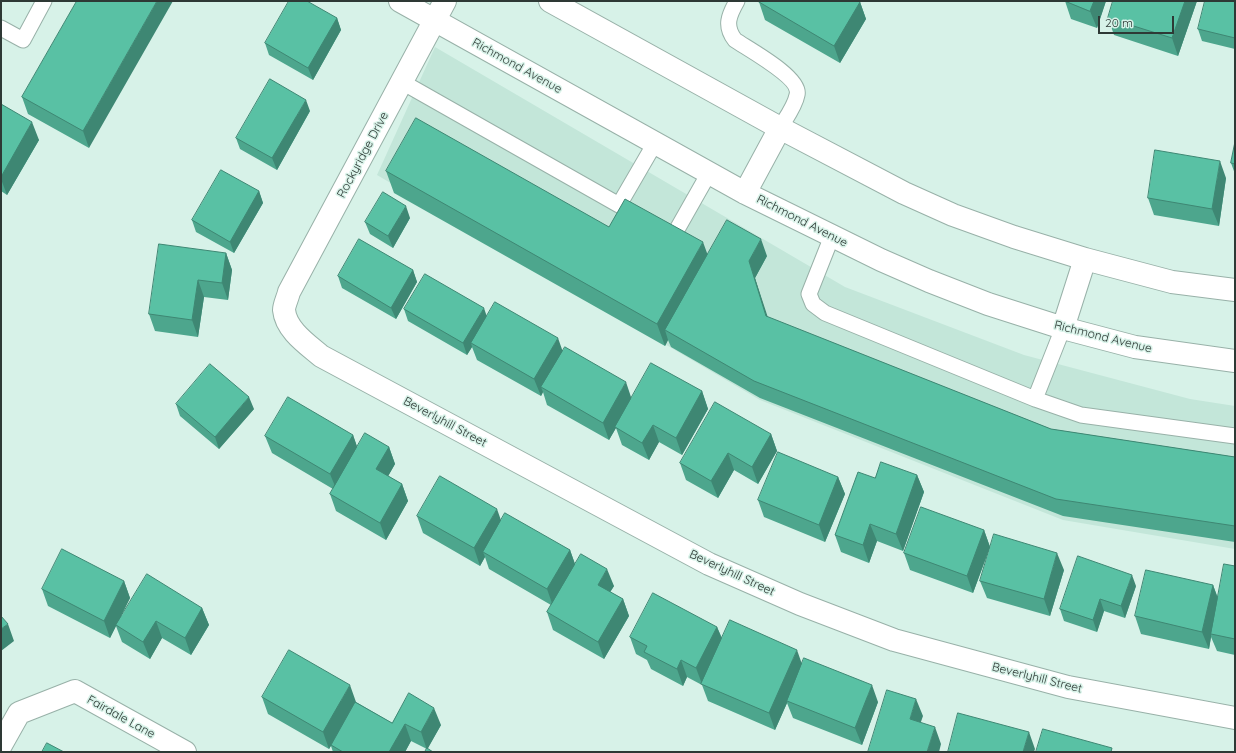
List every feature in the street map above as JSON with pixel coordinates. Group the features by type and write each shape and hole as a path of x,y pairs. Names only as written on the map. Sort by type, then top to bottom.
{"main road":[{"name":"Richmond Avenue","path":"400,1 745,193 832,236 929,281 988,304 1063,328 1135,347 1235,361"},
{"name":"Rockyridge Drive","path":"284,309 289,292 445,1"},
{"path":"550,1 780,128 904,193 946,212 1014,237 1085,259 1172,282 1235,290"},
{"path":"745,193 780,128"},
{"path":"1063,328 1085,259"},
{"name":"Beverlyhill Street","path":"284,309 289,326 305,343 321,356 709,564 800,604 894,640 1068,688 1235,718"},
{"name":"Fairdale Lane","path":"1,745 19,713 75,691 185,752"}],"lane":[{"path":"1,28 23,40 44,1"},
{"path":"737,1 728,18 729,33 735,40 786,74 796,84 798,94 780,128"},
{"path":"402,82 619,205 655,143"},
{"path":"675,232 709,173"},
{"path":"832,236 809,294 813,304 825,313 1035,399 1082,415 1235,436"},
{"path":"1035,399 1063,328"}],"shaded area":[{"path":"435,47 845,287 1024,355 1190,399 1235,406 1235,549 1063,520 760,400 377,175"}],"building":[{"path":"77,1 157,1 83,131 22,97"},
{"path":"289,1 307,1 337,18 308,68 265,43"},
{"path":"1065,1 1094,1 1090,11"},
{"path":"1113,1 1185,1 1172,38 1108,18"},
{"path":"1205,1 1235,1 1235,38 1198,29"},
{"path":"759,2 860,2 834,46"},
{"path":"270,79 306,100 272,158 236,138"},
{"path":"1,104 32,122 1,177"},
{"path":"416,118 609,227 625,199 703,242 657,324 386,171"},
{"path":"1235,142 1235,164 1231,163"},
{"path":"1155,150 1220,161 1212,209 1148,198"},
{"path":"221,170 259,191 230,242 192,220"},
{"path":"383,192 406,206 388,236 365,222"},
{"path":"727,220 761,239 749,261 766,316 1051,429 1235,457 1235,526 1056,499 754,381 665,330"},
{"path":"359,239 413,270 391,308 338,276"},
{"path":"159,244 226,253 222,283 198,280 192,320 149,314"},
{"path":"425,274 484,308 463,343 404,309"},
{"path":"495,302 558,338 534,379 471,343"},
{"path":"565,347 626,382 603,423 541,387"},
{"path":"651,363 702,391 676,438 653,425 642,443 615,427"},
{"path":"210,364 249,397 215,437 176,404"},
{"path":"288,397 353,435 330,474 265,436"},
{"path":"715,402 771,434 752,467 728,453 711,481 680,463"},
{"path":"365,433 389,447 376,469 402,484 380,523 330,494"},
{"path":"778,452 838,477 819,525 758,500"},
{"path":"881,462 917,475 896,534 870,524 863,545 835,535 858,472 875,478"},
{"path":"440,476 497,509 474,548 417,516"},
{"path":"921,507 984,530 967,576 904,553"},
{"path":"505,513 570,550 547,589 483,552"},
{"path":"994,534 1057,553 1044,599 980,581"},
{"path":"62,549 124,581 104,621 42,589"},
{"path":"581,554 607,569 598,585 623,599 598,642 547,612"},
{"path":"1078,556 1132,575 1121,606 1100,599 1093,620 1060,609"},
{"path":"1224,564 1235,566 1235,639 1211,634"},
{"path":"1146,570 1213,585 1202,632 1135,616"},
{"path":"147,574 202,608 185,638 156,621 143,642 116,625"},
{"path":"653,593 717,627 696,668 681,660 677,669 644,652 647,646 630,637"},
{"path":"1,616 8,624 1,629"},
{"path":"730,620 797,650 769,713 701,684"},
{"path":"289,650 350,685 323,732 262,697"},
{"path":"804,658 872,685 855,728 787,701"},
{"path":"887,690 916,699 910,719 935,727 927,752 868,752"},
{"path":"409,693 434,708 421,732 405,724 389,752 343,752 331,745 355,702 392,723"},
{"path":"958,713 1029,732 1023,752 948,752"},
{"path":"1043,729 1112,748 1111,752 1036,752"},
{"path":"47,743 64,752 42,752"},
{"path":"427,748 433,752 425,752"}]}
